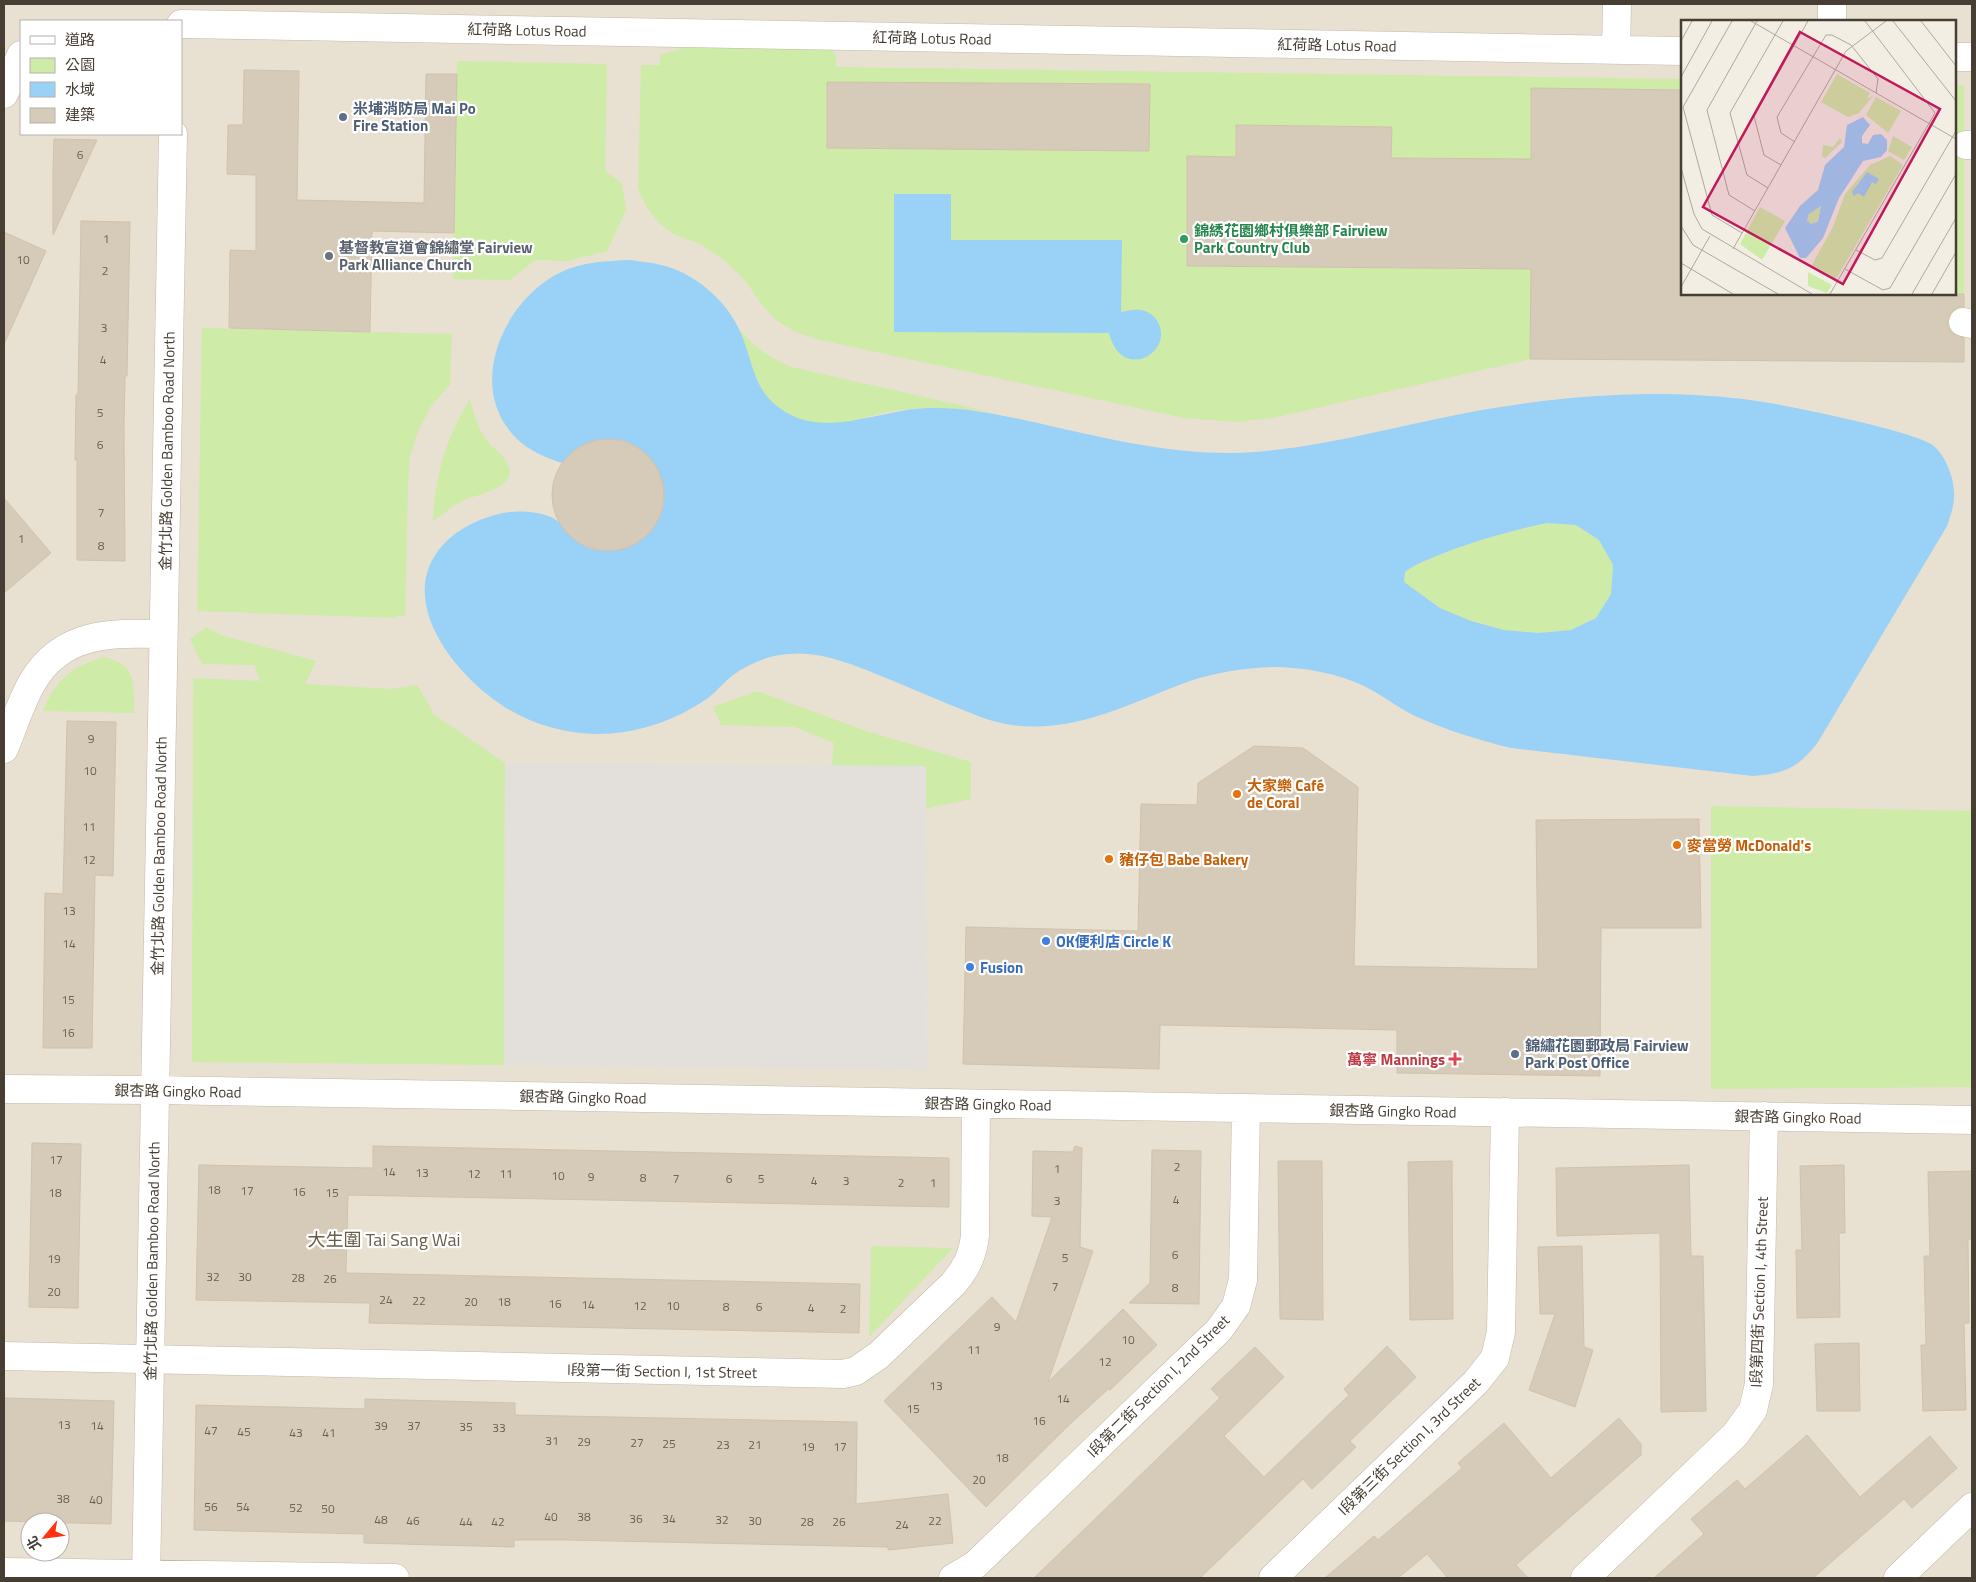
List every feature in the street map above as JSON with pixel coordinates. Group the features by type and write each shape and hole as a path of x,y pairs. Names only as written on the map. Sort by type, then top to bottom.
{"street":[{"path":"175,4 175,20"},
{"path":"1616,50 1617,4"},
{"path":"1832,4 1832,20"},
{"name":"紅荷路 Lotus Road","path":"182,24 1681,52"},
{"path":"4,94 20,57"},
{"path":"1956,57 1972,57"},
{"name":"金竹北路 Golden Bamboo Road North","path":"146,1577 173,135"},
{"path":"4,749 32,682 44,666 60,652 79,642 99,635 120,633 163,634"},
{"name":"銀杏路 Gingko Road","path":"4,1089 1972,1120"},
{"name":"I段第一街 Section I, 1st Street","path":"4,1356 829,1375 856,1371 879,1355 926,1310 958,1279 969,1262 975,1235 976,1104"},
{"name":"I段第二街 Section I, 2nd Street","path":"954,1578 975,1565 1219,1330 1236,1306 1243,1280 1246,1108"},
{"name":"I段第三街 Section I, 3rd Street","path":"1273,1578 1476,1382 1495,1358 1501,1332 1505,1112"},
{"name":"I段第四街 Section I, 4th Street","path":"1585,1578 1734,1435 1753,1410 1759,1384 1764,1116"},
{"path":"1898,1578 1972,1507"},
{"path":"4,1572 146,1577 395,1578"}],"shaded area":[{"path":"4,4 1972,4 1972,1578 4,1578"},
{"path":"505,763 926,766 927,1070 504,1065"}],"green space":[{"name":"錦綉花園鄉村俱樂部 Fairview Park Country Club","path":"828,43 836,56 836,67 1681,79 1681,295 1956,295 1956,85 1964,85 1964,362 1530,359 1273,418 1237,422 1184,418 815,339 794,331 776,320 761,304 745,280 724,260 700,244 673,234 658,222 646,206 638,188 641,65 660,65 660,55 690,46"},
{"path":"457,61 607,64 605,171 622,183 626,210 607,251 568,261 535,260 510,280 453,279"},
{"path":"202,328 452,334 450,385 431,406 419,429 410,456 405,616 396,616 396,618 197,611"},
{"path":"739,329 763,351 791,367 995,413 919,408 886,412 838,424 826,425 803,420 781,409 764,393 751,370"},
{"path":"470,399 482,432 490,444 504,458 509,468 509,476 497,488 462,501 433,521 436,488 443,458 454,428"},
{"path":"1547,523 1576,525 1599,540 1613,565 1611,594 1596,618 1571,630 1538,633 1504,630 1471,621 1440,608 1404,582 1405,572 1417,564 1479,541"},
{"path":"206,627 221,635 316,661 305,684 392,689 417,685 432,713 505,763 504,1065 192,1062 193,678 260,681 254,665 202,664 190,639"},
{"path":"103,657 122,664 128,670 133,685 134,713 43,711 53,691 66,676 82,665"},
{"path":"757,691 866,731 971,762 971,799 895,815 831,772 834,743 795,727 721,725 713,707"},
{"path":"1711,806 1972,811 1972,1087 1711,1089"},
{"path":"871,1246 953,1248 869,1337"}],"water":[{"path":"894,194 951,194 951,240 1122,240 1121,312 1140,310 1152,315 1156,319 1161,331 1160,342 1154,351 1146,357 1135,360 1125,357 1116,349 1109,333 894,332"},
{"path":"631,260 654,263 685,274 696,280 717,297 739,329 756,377 768,398 791,415 807,421 824,423 842,422 913,409 962,409 1154,447 1230,453 1312,445 1454,415 1579,397 1645,394 1710,396 1758,401 1801,409 1876,426 1925,441 1936,448 1949,468 1954,490 1953,504 1947,526 1818,742 1804,758 1790,768 1764,775 1753,776 1511,748 1486,742 1427,721 1354,681 1320,672 1284,667 1252,668 1210,675 1125,707 1081,721 1036,727 1004,724 987,719 840,660 820,655 799,653 766,658 746,667 733,675 701,703 655,725 626,732 605,734 563,730 543,725 505,707 471,680 441,642 431,621 425,600 426,578 434,557 456,533 482,519 509,512 522,511 553,518 579,543 596,550 609,551 633,545 652,529 659,518 663,506 664,493 660,475 654,464 640,449 629,443 606,440 594,442 583,447 562,463 549,458 532,450 516,438 500,416 493,392 493,366 500,341 512,317 528,296 548,279 571,268 594,263","holes":["1547,523 1576,525 1599,540 1613,565 1611,594 1596,618 1571,630 1538,633 1504,630 1471,621 1440,608 1404,582 1405,572 1413,567 1465,545"]}],"building":[{"path":"244,70 299,71 297,200 424,203 426,74 457,74 454,233 372,231 370,332 229,328 230,250 256,251 256,175 227,174 228,125 243,125"},
{"path":"827,82 1150,84 1149,151 827,148"},
{"path":"1531,88 1681,90 1681,295 1964,294 1964,307 1958,307 1952,311 1948,319 1948,327 1952,333 1964,338 1964,362 1530,359 1531,269 1187,266 1187,156 1236,157 1236,125 1392,127 1391,158 1531,159"},
{"path":"54,139 97,140 53,235 53,169"},
{"path":"81,221 130,222 124,428 125,561 77,560 77,460 75,460"},
{"path":"4,232 46,251 4,344"},
{"path":"608,439 629,444 647,456 659,474 664,495 659,516 647,534 629,546 608,551 587,546 569,534 557,516 552,495 557,474 569,456 587,444"},
{"path":"4,498 51,553 4,593"},
{"path":"67,721 116,722 113,876 95,875 92,1048 43,1048 45,893 63,894"},
{"path":"1254,746 1303,748 1358,787 1354,966 1538,969 1536,820 1699,819 1701,928 1601,928 1600,1076 1397,1073 1397,1030 1160,1025 1159,1069 963,1064 966,927 1138,931 1141,804 1197,805 1198,783"},
{"path":"32,1143 81,1144 78,1308 29,1307"},
{"path":"373,1146 949,1158 949,1207 348,1195 346,1273 860,1284 859,1333 369,1323 370,1303 196,1300 199,1165 373,1168"},
{"path":"1075,1146 1082,1148 1080,1247 1093,1251 1048,1382 1123,1309 1157,1345 1110,1390 1108,1389 1068,1426 986,1507 884,1401 992,1297 1016,1322 1052,1217 1032,1216 1033,1151 1073,1152"},
{"path":"1152,1150 1201,1151 1199,1304 1129,1303 1150,1283"},
{"path":"1278,1161 1322,1161 1323,1320 1280,1319"},
{"path":"1452,1161 1453,1319 1410,1320 1408,1162"},
{"path":"1689,1165 1691,1256 1703,1256 1706,1411 1661,1412 1660,1233 1557,1236 1556,1168"},
{"path":"1844,1165 1845,1233 1839,1233 1840,1317 1797,1318 1796,1250 1802,1250 1800,1166"},
{"path":"1972,1171 1972,1239 1968,1239 1969,1323 1964,1323 1966,1410 1923,1411 1921,1345 1926,1345 1924,1256 1930,1256 1928,1172"},
{"path":"1582,1246 1584,1347 1593,1350 1575,1407 1529,1390 1555,1314 1540,1314 1538,1247"},
{"path":"1859,1343 1860,1411 1817,1411 1815,1344"},
{"path":"1387,1346 1416,1377 1350,1441 1356,1447 1312,1489 1303,1479 1200,1578 1034,1578 1220,1398 1211,1389 1255,1347 1284,1377 1224,1436 1264,1477 1349,1395 1344,1389"},
{"path":"4,1398 114,1401 111,1524 70,1523 70,1512 20,1512 20,1521 4,1521"},
{"path":"365,1399 515,1403 515,1415 857,1422 856,1504 948,1494 953,1543 888,1550 888,1547 514,1540 514,1547 364,1543 364,1534 194,1530 196,1405 365,1409"},
{"path":"1619,1418 1641,1444 1641,1455 1516,1565 1528,1578 1448,1578 1427,1554 1398,1578 1325,1578 1374,1536 1378,1540 1462,1468 1458,1463 1504,1423 1551,1478"},
{"path":"1807,1435 1860,1497 1930,1436 1957,1468 1912,1508 1904,1499 1813,1578 1654,1578 1704,1534 1691,1519 1737,1480 1745,1489"}],"place":[{"name":"米埔消防局 Mai Po Fire Station","path":"343,117"},
{"name":"錦綉花園鄉村俱樂部 Fairview Park Country Club","path":"1184,239"},
{"name":"基督教宣道會錦繡堂 Fairview Park Alliance Church","path":"329,256"},
{"name":"大家樂 Café de Coral","path":"1237,794"},
{"name":"麥當勞 McDonald's","path":"1677,845"},
{"name":"豬仔包 Babe Bakery","path":"1109,859"},
{"name":"OK便利店 Circle K","path":"1046,941"},
{"name":"Fusion","path":"970,967"},
{"name":"錦繡花園郵政局 Fairview Park Post Office","path":"1515,1054"},
{"name":"萬寧 Mannings","path":"1455,1059"}],"district":[{"name":"大生圍 Tai Sang Wai","path":"384,1239"}]}
